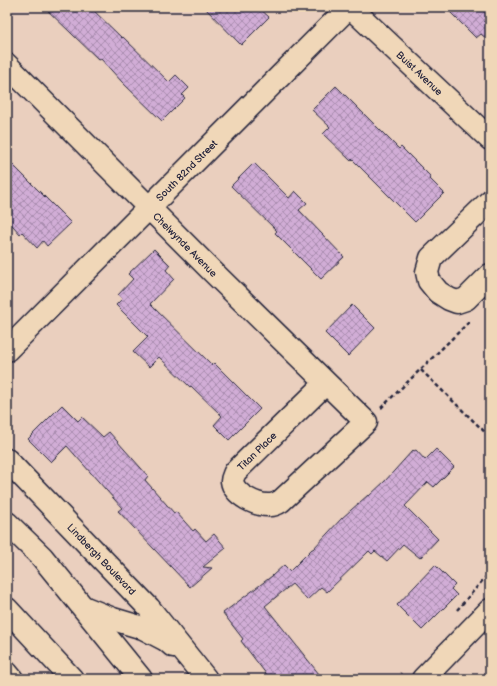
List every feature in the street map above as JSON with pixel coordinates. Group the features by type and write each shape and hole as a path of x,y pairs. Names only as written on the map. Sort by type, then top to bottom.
{"street":[{"name":"Buist Avenue","path":"350,7 490,139"},
{"name":"South 82nd Street","path":"7,350 350,7"},
{"name":"Chelwynde Avenue","path":"7,65 366,422"},
{"path":"490,202 431,258 427,272 429,281 438,292 449,300 457,302 466,300 490,275"},
{"name":"Titan Place","path":"326,383 235,472 232,480 234,487 243,496 255,504 272,506 281,501 366,422"},
{"name":"Lindbergh Boulevard","path":"7,460 149,608 206,679"},
{"path":"7,523 42,556 141,679"},
{"name":"Lindbergh Boulevard","path":"83,608 143,628 166,640 193,662"},
{"path":"7,609 72,679"},
{"path":"423,679 490,610"},
{"path":"7,673 12,679"}],"path":[{"path":"366,422 421,370 474,316"},
{"path":"421,370 490,437"}],"building":[{"path":"44,7 90,7 169,82 176,75 189,88 182,95 185,98 162,121 101,59 99,60"},
{"path":"204,7 258,7 269,17 241,45"},
{"path":"445,7 490,7 490,42 481,34 476,38"},
{"path":"336,86 399,149 401,147 430,176 429,178 444,193 415,222 352,159 351,161 323,134 330,127 312,110"},
{"path":"7,159 71,223 47,246 43,241 37,248 22,232 20,234 7,219"},
{"path":"254,163 289,198 295,191 307,203 299,210 344,257 321,279 275,233 277,231 231,186"},
{"path":"154,249 170,265 166,270 174,279 150,304 212,365 214,363 260,409 229,440 214,425 222,416 191,386 190,387 159,357 149,367 133,352 148,337 116,305 122,299 118,295 133,279 128,274"},
{"path":"352,305 375,328 348,356 325,333"},
{"path":"62,405 78,421 82,417 103,437 109,432 148,476 145,480 174,513 176,512 193,531 195,529 206,541 214,534 226,548 203,567 212,568 190,587 118,511 122,508 67,446 51,462 28,439"},
{"path":"436,449 454,467 434,487 428,482 405,506 438,539 420,558 403,544 387,561 375,551 372,554 369,551 327,592 321,587 307,600 292,584 265,606 323,679 270,679 241,641 243,639 223,613 272,576 284,565 290,571 342,518 385,481 413,450 416,450 425,460"},
{"path":"435,565 455,585 451,589 457,595 422,630 397,605"}]}
